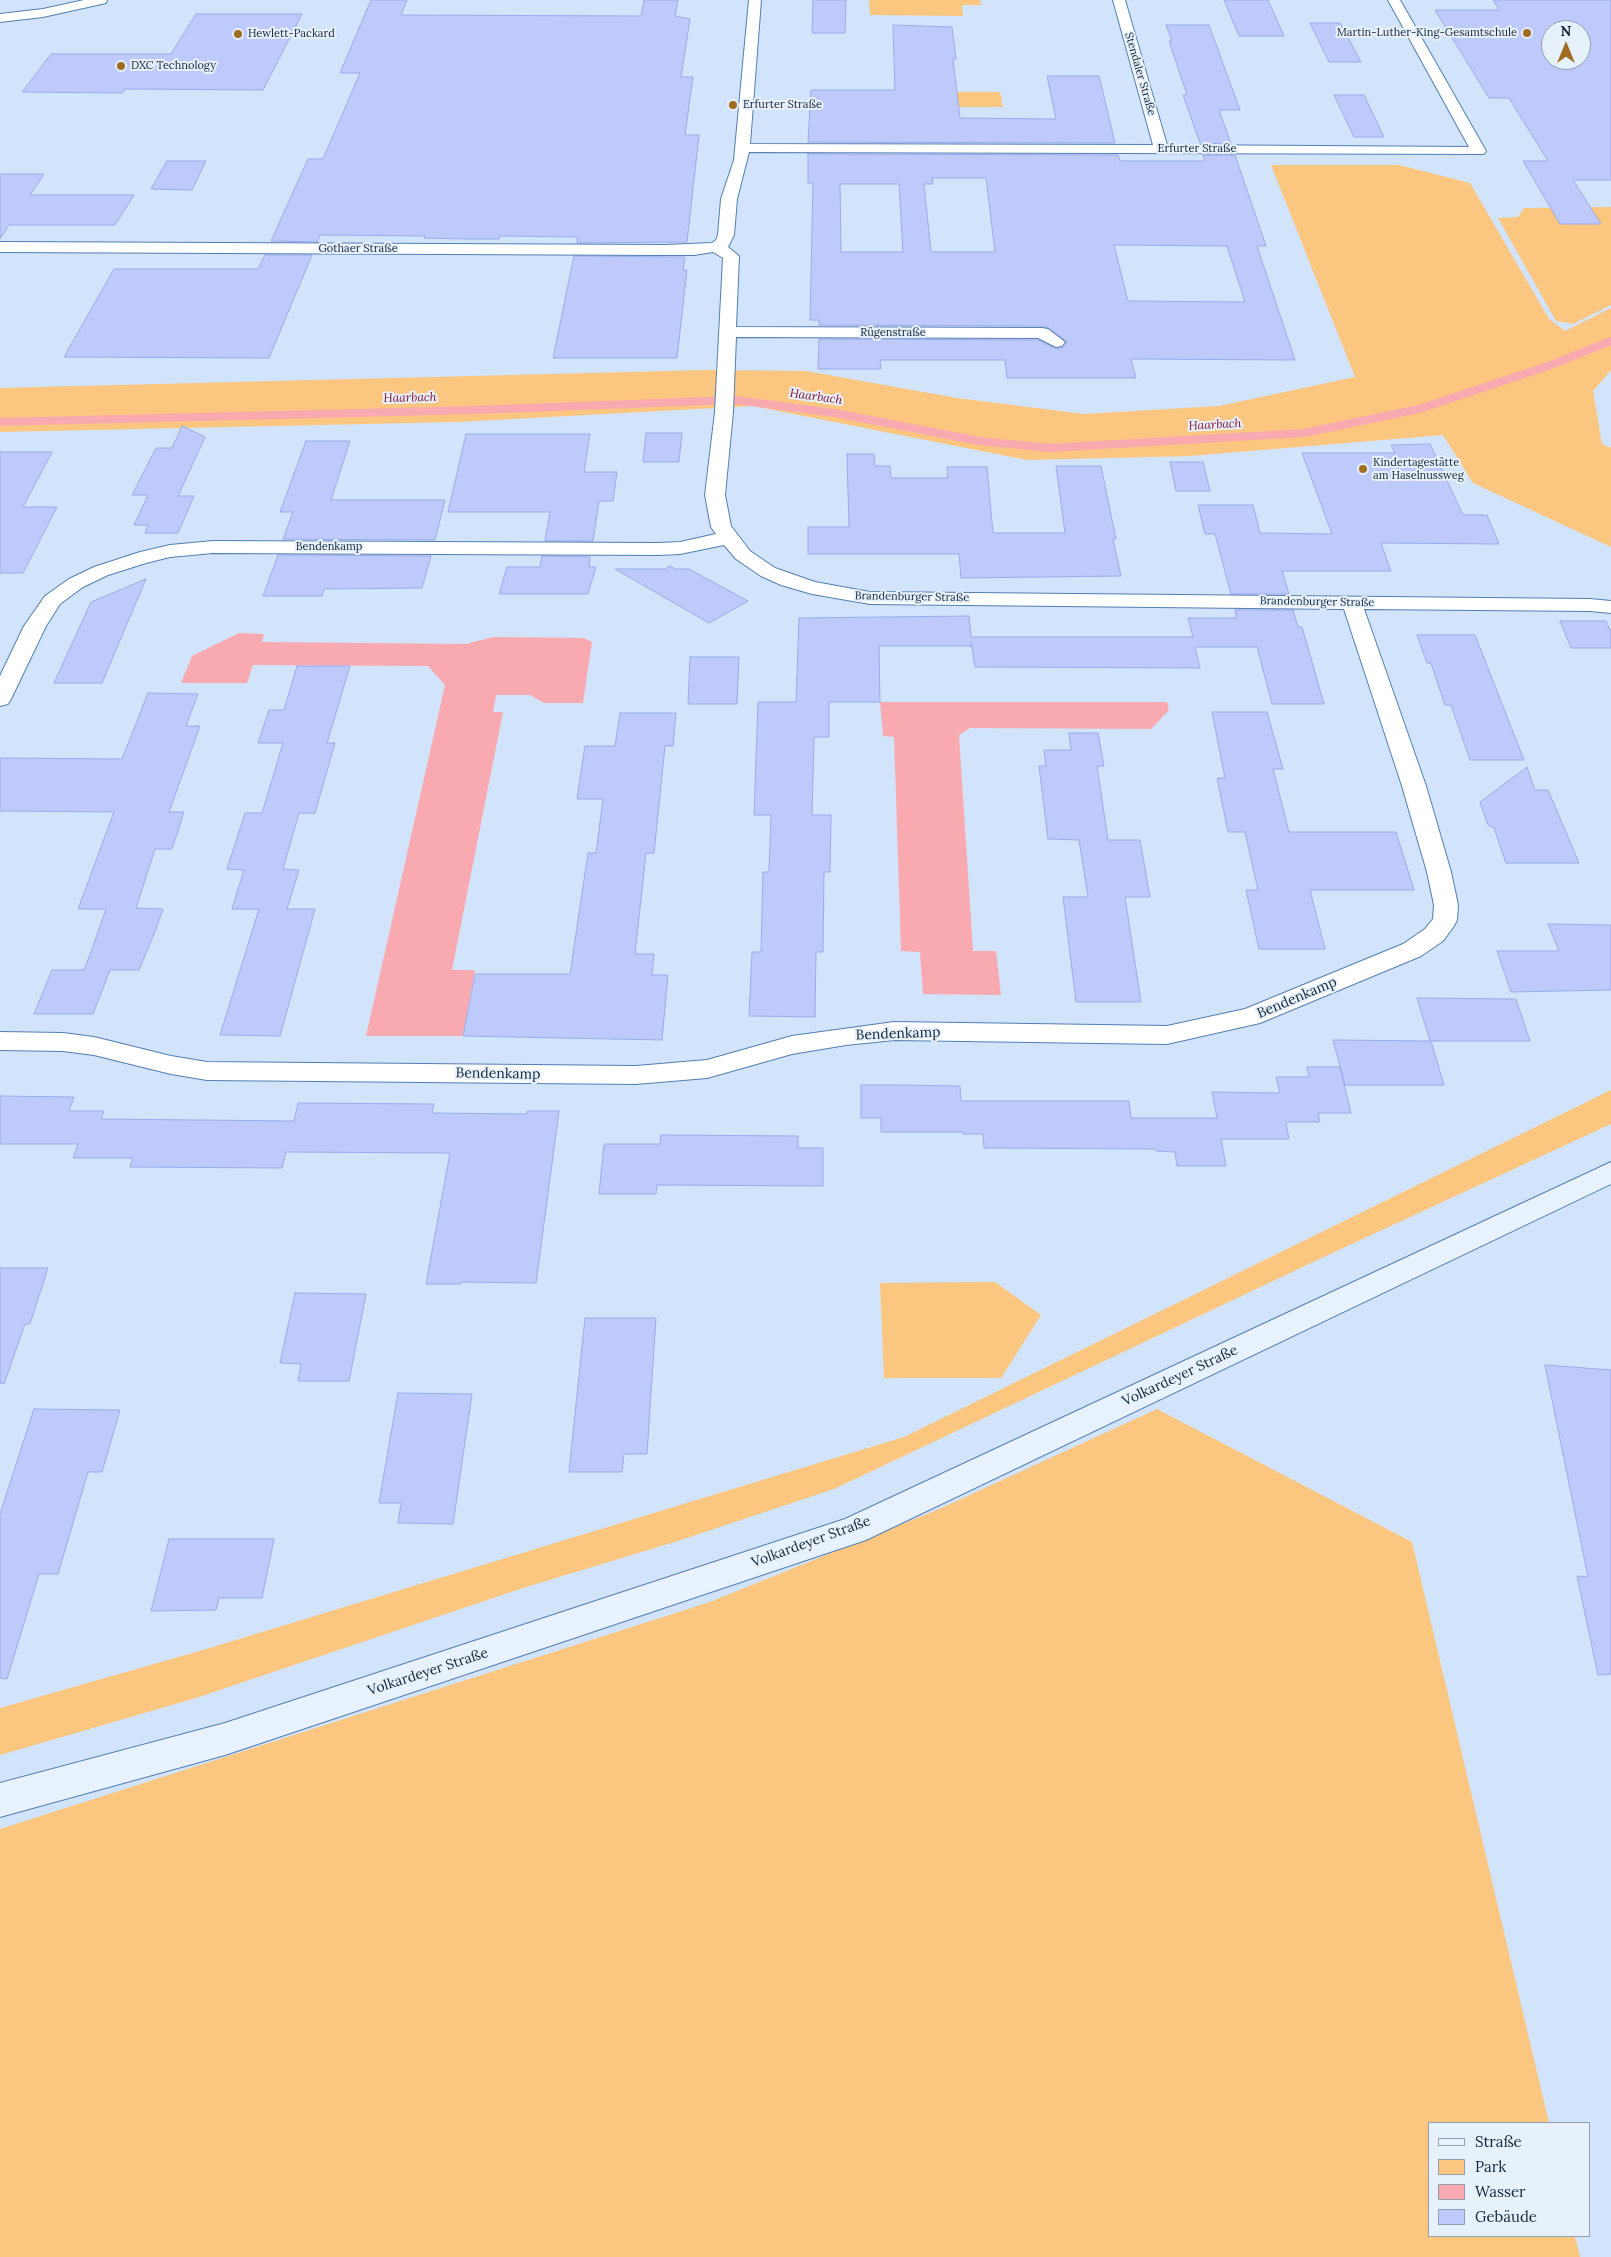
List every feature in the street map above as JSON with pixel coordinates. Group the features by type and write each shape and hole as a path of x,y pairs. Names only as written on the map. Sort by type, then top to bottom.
{"main road":[{"name":"Volkardeyer Straße","path":"0,1800 225,1740 854,1530 1611,1172"}],"street":[{"path":"0,18 44,13 101,0"},
{"path":"716,247 723,243 726,235 729,200 739,170 755,0"},
{"name":"Stendaler Straße","path":"1118,0 1161,149"},
{"name":"Erfurter Straße","path":"742,148 1478,152 1394,0"},
{"name":"Gothaer Straße","path":"0,247 675,250 716,247"},
{"name":"Brandenburger Straße","path":"716,247 731,256 724,412 715,495 721,527 743,555 768,572 788,581 821,590 870,598 1590,605 1611,607"},
{"name":"Rügenstraße","path":"728,332 1042,333 1056,342"},
{"name":"Bendenkamp","path":"0,699 35,626 52,600 76,583 101,571 140,558 170,551 213,547 660,549 680,548 728,538"},
{"name":"Bendenkamp","path":"0,1041 63,1042 94,1046 171,1065 207,1071 636,1075 707,1070 792,1045 846,1036 894,1031 1168,1034 1252,1017 1412,950 1434,935 1444,920 1446,905 1440,872 1414,786 1352,603"}],"green space":[{"path":"869,0 980,0 981,5 962,5 963,16 870,15"},
{"path":"927,92 1000,92 1003,107 929,107"},
{"path":"1271,165 1399,165 1470,183 1549,319 1565,331 1611,308 1611,370 1593,391 1602,444 1611,448 1611,547 1473,483 1443,435 1190,456 1027,460 753,406 457,422 0,432 0,388 707,370 806,371 957,398 1084,414 1219,406 1355,377"},
{"path":"1611,207 1611,305 1573,324 1556,321 1498,218 1518,217 1524,208"},
{"path":"1611,1090 1611,1124 1328,1255 834,1489 681,1540 523,1588 196,1698 0,1755 0,1708 203,1650 904,1437"},
{"path":"995,1282 1041,1315 1001,1378 884,1378 880,1283"},
{"path":"1157,1409 1412,1542 1549,2122 1428,2122 1428,2237 1575,2237 1580,2257 0,2257 0,1829 710,1602 937,1510"}],"water":[{"path":"239,633 264,634 262,642 466,644 493,637 584,638 592,642 583,703 544,703 530,695 496,695 493,712 503,712 452,970 475,970 463,1036 366,1036 445,685 428,666 253,665 247,683 181,683 192,656"},
{"path":"880,702 1167,702 1169,710 1151,729 970,728 959,735 973,951 996,951 1001,995 923,994 920,952 901,951 894,737 883,736"}],"building":[{"path":"371,0 407,0 401,15 641,16 644,0 678,0 675,16 690,19 681,77 693,77 685,135 699,135 687,242 577,243 578,237 500,236 499,239 464,239 424,238 425,236 320,235 317,242 271,241 308,159 323,159 360,73 340,73"},
{"path":"813,0 846,0 845,33 812,33"},
{"path":"1224,0 1268,0 1284,36 1239,36"},
{"path":"1493,0 1611,0 1611,180 1573,180 1601,224 1560,224 1523,161 1548,161 1509,98 1489,98 1435,10 1499,10"},
{"name":"Hewlett-Packard","path":"196,14 302,14 263,90 125,89 123,93 22,92 51,54 171,54"},
{"path":"1310,23 1340,23 1361,62 1329,62"},
{"path":"893,25 952,27 956,59 953,59 960,118 1056,119 1047,76 1099,76 1115,143 808,142 811,90 895,90"},
{"path":"1166,25 1209,25 1240,110 1219,110 1231,144 1200,143 1183,95 1187,95 1169,41 1172,41"},
{"path":"1334,95 1364,95 1384,137 1354,137"},
{"path":"808,154 1118,155 1120,161 1205,161 1203,155 1235,155 1266,246 1257,246 1295,360 1131,359 1136,378 1007,378 1005,360 880,360 881,369 818,369 819,339 1038,340 1056,349 1064,347 1067,342 1049,328 1042,326 819,325 819,320 810,320 813,183 808,183","holes":["932,178 986,178 995,252 931,252 924,184 933,184","840,184 899,184 903,252 841,252","1114,245 1227,246 1245,302 1128,301"]},
{"path":"167,161 206,161 192,190 151,189"},
{"path":"0,174 44,174 30,195 134,195 115,225 9,225 0,239"},
{"path":"265,255 312,255 269,358 64,357 114,269 258,269"},
{"path":"574,256 685,257 683,270 687,270 677,358 553,358"},
{"path":"182,426 205,437 178,496 194,496 178,533 145,533 148,525 134,525 148,495 132,495 156,448 172,448"},
{"path":"646,433 682,433 679,462 643,462"},
{"path":"466,434 590,434 584,472 617,472 613,501 599,501 593,541 545,541 550,512 448,512"},
{"path":"306,441 350,441 331,500 445,500 435,540 283,539 293,512 280,512"},
{"path":"1430,444 1463,515 1487,515 1499,544 1381,543 1391,571 1282,571 1289,594 1231,594 1215,534 1205,534 1198,505 1253,505 1260,533 1332,534 1302,453 1395,453 1391,445"},
{"path":"0,452 52,452 23,507 57,507 23,573 0,573"},
{"path":"847,454 874,454 875,466 890,466 891,478 948,478 947,467 987,467 993,533 1065,533 1056,466 1101,466 1116,539 1113,539 1121,576 961,578 959,554 808,554 808,527 849,527"},
{"path":"1170,462 1203,462 1210,491 1176,491"},
{"path":"278,555 431,556 422,588 324,589 322,596 263,596"},
{"path":"542,556 590,557 589,567 596,567 588,594 499,594 507,567 540,567"},
{"path":"670,566 675,569 689,569 748,601 709,623 615,569 665,569"},
{"path":"146,579 102,683 54,683 91,602"},
{"path":"1235,610 1293,610 1298,627 1302,627 1324,704 1272,704 1257,647 1195,647 1200,668 975,667 972,646 879,646 880,702 829,702 829,737 814,737 812,815 831,815 830,872 824,872 823,952 816,952 815,1017 749,1016 752,952 761,952 763,872 769,872 771,815 754,815 758,702 796,702 799,618 969,616 971,637 1193,637 1188,618 1237,618"},
{"path":"1560,621 1606,621 1611,632 1611,648 1571,648"},
{"path":"1417,635 1475,635 1524,760 1470,760 1451,705 1445,705 1431,663 1427,663"},
{"path":"690,657 739,657 737,704 688,704"},
{"path":"297,666 350,666 327,743 335,743 315,813 299,813 283,869 299,870 287,909 315,909 280,1036 220,1035 259,909 232,909 244,870 227,869 245,813 262,813 283,743 258,743 269,710 284,710"},
{"path":"148,693 198,694 186,726 200,726 169,812 184,812 172,849 155,849 136,908 163,909 156,929 139,970 110,970 93,1014 34,1014 52,970 84,970 106,909 78,909 114,812 0,811 0,758 122,759"},
{"path":"1212,712 1267,712 1283,769 1273,769 1289,832 1396,832 1414,890 1310,890 1325,949 1259,949 1246,890 1258,890 1245,832 1228,832 1217,778 1225,778"},
{"path":"620,713 676,713 673,746 665,746 654,853 646,853 635,954 654,954 652,975 668,975 662,1040 463,1036 475,974 570,974 588,853 596,853 603,799 577,799 585,746 615,746"},
{"path":"1069,733 1098,733 1104,766 1097,766 1108,840 1140,840 1150,897 1125,897 1141,1002 1076,1002 1063,897 1088,897 1079,840 1048,839 1039,766 1046,766 1044,750 1071,750"},
{"path":"1527,767 1535,790 1548,790 1579,863 1506,863 1494,828 1488,825 1480,802"},
{"path":"1548,924 1611,925 1611,990 1511,992 1497,951 1559,951"},
{"path":"1417,998 1516,999 1530,1041 1431,1041 1444,1085 1345,1085 1333,1040 1430,1041"},
{"path":"1307,1067 1340,1067 1351,1113 1318,1113 1320,1122 1286,1122 1289,1139 1221,1139 1226,1166 1177,1166 1175,1152 1156,1151 1155,1149 984,1148 983,1134 963,1134 963,1132 881,1132 881,1118 861,1118 861,1085 894,1085 960,1086 961,1101 1129,1101 1131,1118 1217,1118 1212,1092 1280,1093 1276,1077 1309,1077"},
{"path":"0,1096 74,1097 69,1111 104,1111 101,1119 294,1121 298,1103 434,1104 432,1113 527,1114 527,1111 559,1111 536,1283 461,1282 461,1284 426,1284 450,1153 286,1152 282,1168 130,1167 133,1158 73,1158 78,1144 0,1144"},
{"path":"661,1135 798,1136 798,1148 823,1148 823,1186 657,1185 656,1194 599,1194 604,1144 660,1144"},
{"path":"0,1268 48,1268 30,1324 25,1324 4,1384 0,1383"},
{"path":"295,1293 366,1294 349,1381 298,1381 301,1364 280,1363"},
{"path":"585,1318 656,1318 647,1454 624,1454 622,1472 569,1472"},
{"path":"1545,1365 1611,1370 1611,1674 1598,1675 1577,1576 1588,1577"},
{"path":"398,1393 472,1394 453,1524 398,1523 401,1503 379,1503"},
{"path":"34,1409 120,1410 102,1472 88,1472 58,1574 39,1574 7,1679 0,1678 0,1514"},
{"path":"169,1539 274,1539 262,1598 219,1598 216,1610 151,1611"}],"waterway":[{"name":"Haarbach","path":"0,422 475,410 735,400 835,413 979,441 1050,448 1304,433 1419,409 1551,365 1611,341"}],"place":[{"name":"Martin-Luther-King-Gesamtschule","path":"1527,33"},
{"name":"Hewlett-Packard","path":"238,34"},
{"name":"DXC Technology","path":"121,66"},
{"name":"Erfurter Straße","path":"733,105"},
{"name":"Kindertagestätte am Haselnussweg","path":"1363,469"}]}
